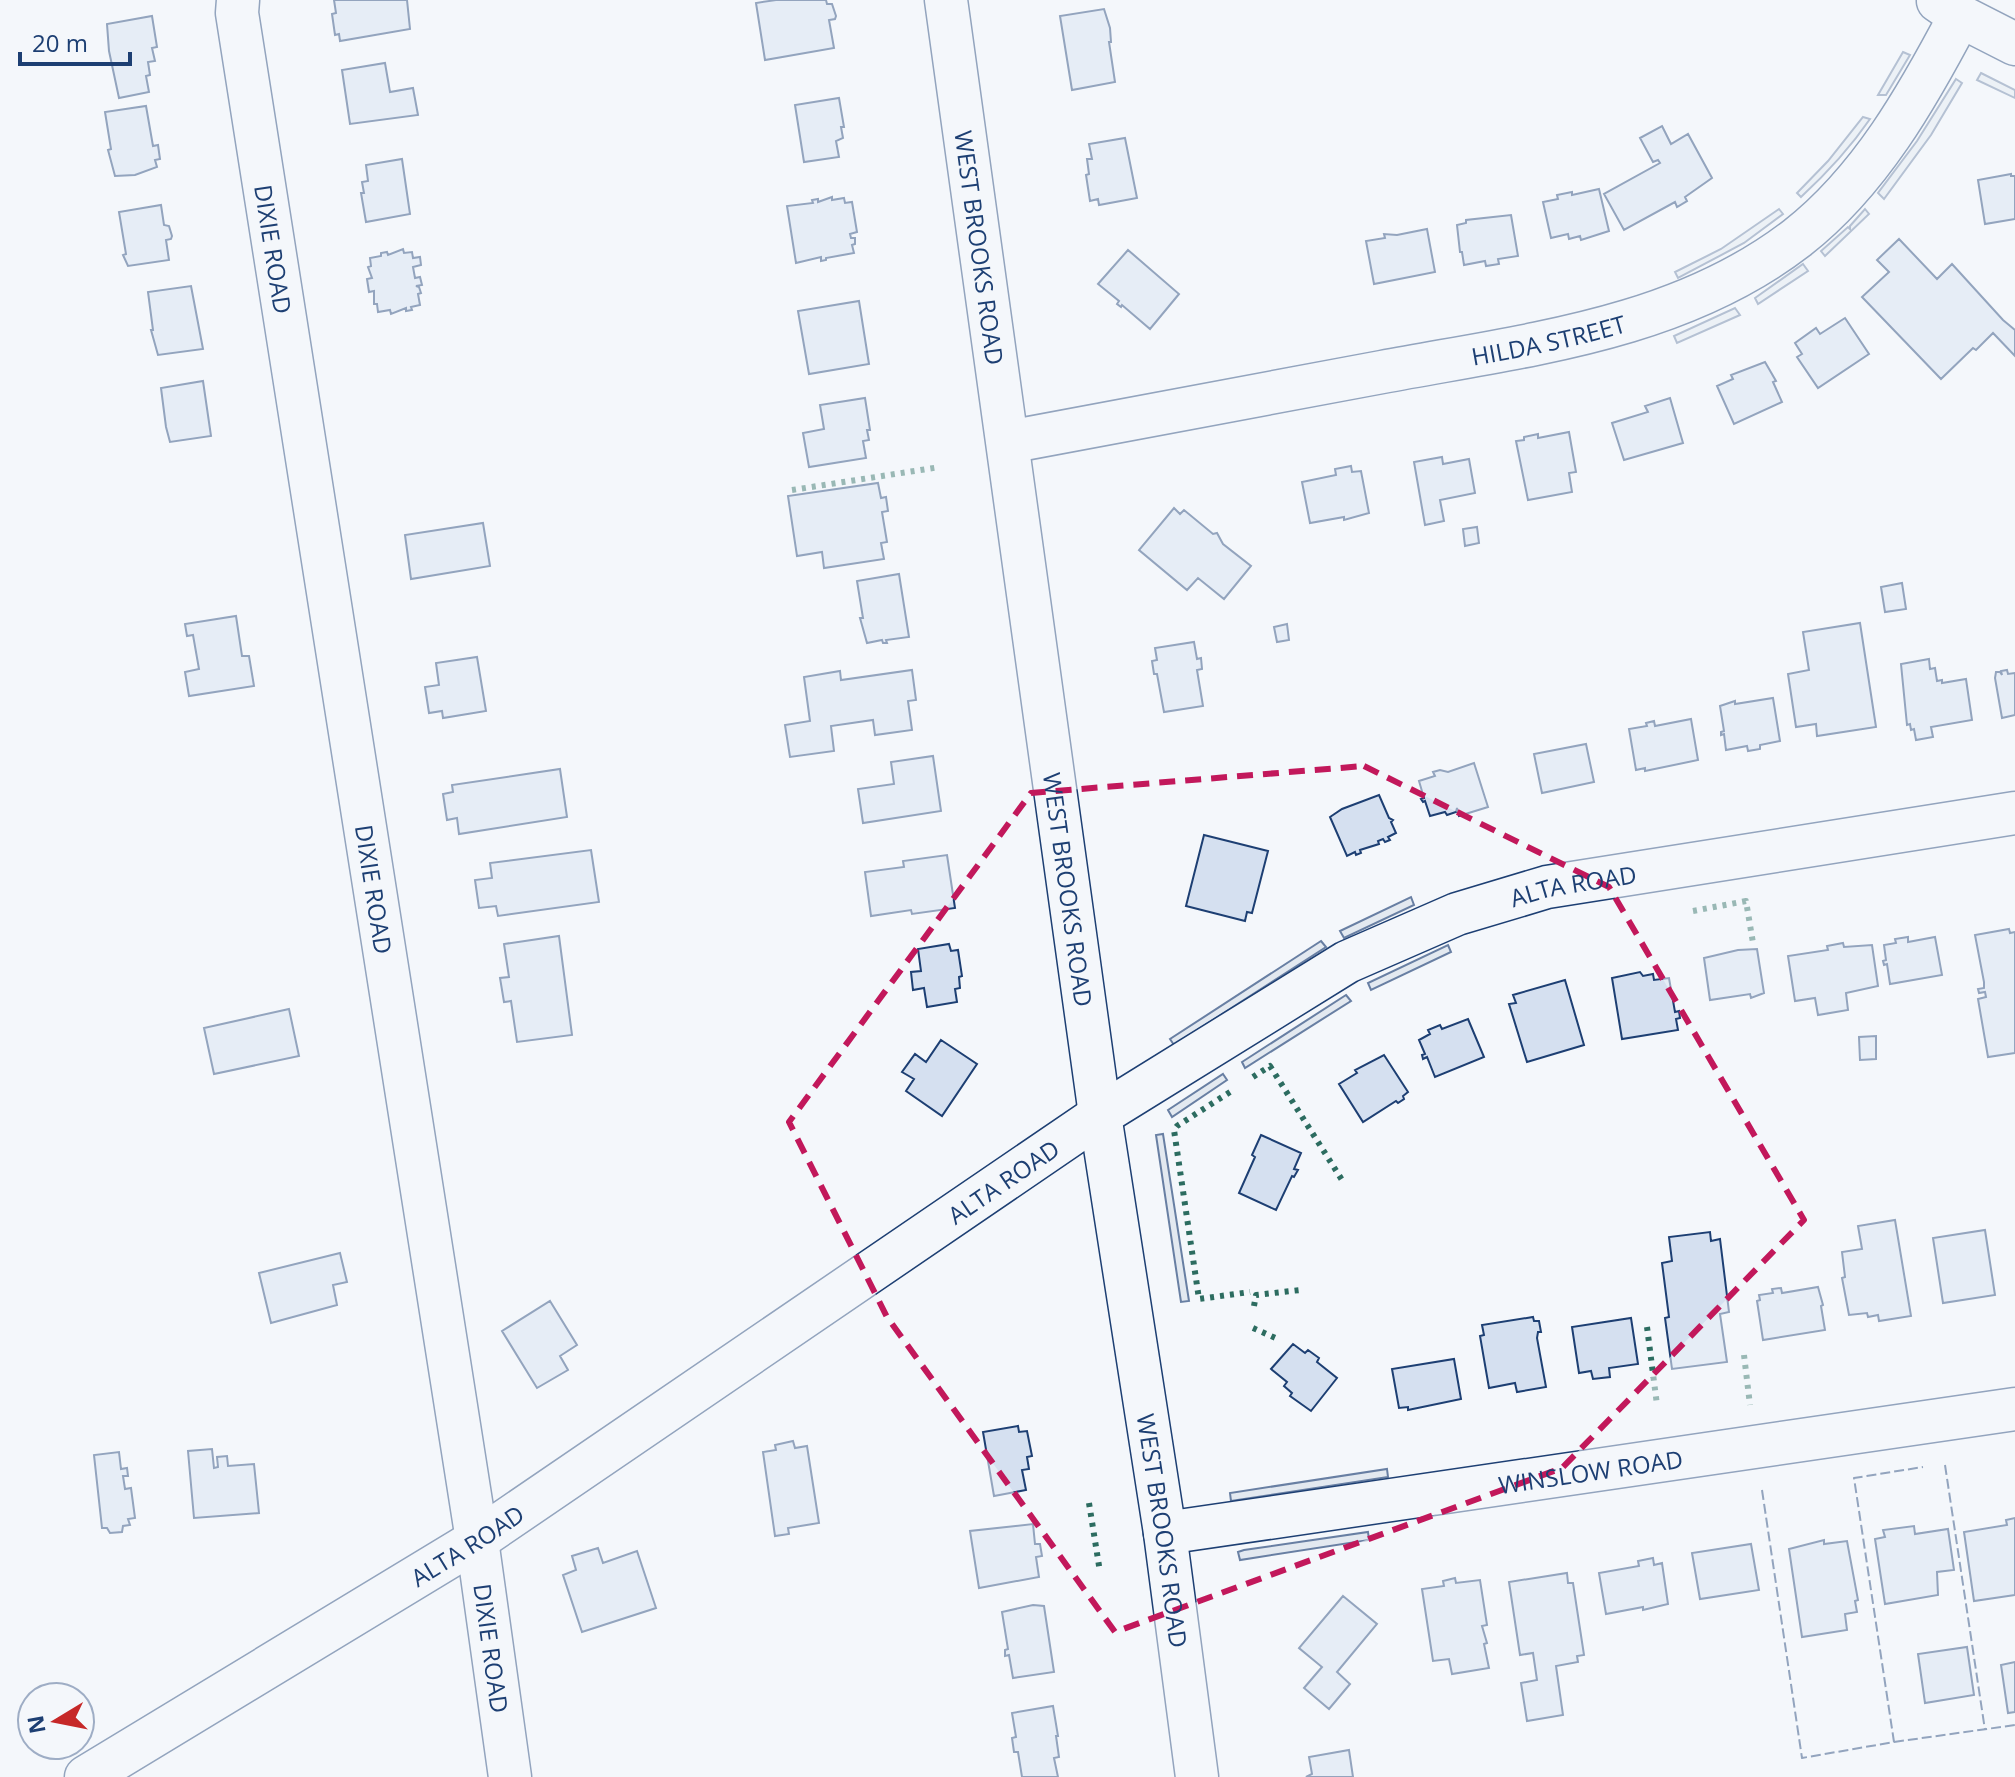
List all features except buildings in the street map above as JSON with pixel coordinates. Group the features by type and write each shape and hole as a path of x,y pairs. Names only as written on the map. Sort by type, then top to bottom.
{"street":[{"name":"DIXIE ROAD","path":"238,0 477,1540 510,1777"},
{"name":"WEST BROOKS ROAD","path":"946,0 1100,1115 1165,1533 1197,1777"},
{"name":"HILDA STREET","path":"1008,442 1520,346 1623,323 1677,306 1732,279 1776,252 1822,215 1854,181 1926,81 1949,8"},
{"path":"1949,8 2015,44"},
{"name":"ALTA ROAD","path":"86,1777 477,1540 1100,1115 1347,962 1457,914 1518,895 1590,879 2015,813"},
{"name":"WINSLOW ROAD","path":"1165,1533 2015,1409"}],"highlighted area":[{"path":"1364,766 1609,887 1804,1220 1562,1468 1115,1632 887,1317 789,1122 1031,793"}],"shaded area":[{"path":"1903,52 1910,55 1886,95 1878,95"},
{"path":"1981,73 2015,90 2015,98 1977,80"},
{"path":"1956,79 1962,83 1931,135 1884,199 1878,193 1917,141"},
{"path":"1863,117 1870,119 1829,169 1801,197 1797,193 1828,161"},
{"path":"1779,209 1783,214 1744,243 1678,278 1675,272 1721,249"},
{"path":"1865,209 1869,214 1825,256 1821,251 1848,227 1850,229"},
{"path":"1803,264 1808,271 1758,304 1755,298"},
{"path":"1735,308 1740,315 1677,343 1674,336"},
{"path":"1411,897 1414,905 1344,938 1340,931"},
{"path":"1321,941 1326,947 1174,1045 1170,1039"},
{"path":"1448,945 1451,952 1371,990 1368,983"},
{"path":"1346,995 1351,1001 1245,1068 1242,1062"},
{"path":"1223,1074 1227,1080 1172,1117 1168,1110"},
{"path":"1163,1134 1189,1301 1181,1302 1156,1135"},
{"path":"1387,1469 1388,1477 1231,1501 1230,1493"},
{"path":"1368,1532 1369,1540 1240,1560 1238,1552 1244,1550"}],"hedge":[{"path":"792,490 940,467"},
{"path":"1693,911 1746,901 1753,943"},
{"path":"1253,1077 1270,1066 1342,1180"},
{"path":"1230,1092 1174,1130 1199,1299 1250,1292"},
{"path":"1254,1306 1256,1295 1300,1290"},
{"path":"1647,1327 1657,1405"},
{"path":"1253,1328 1280,1340"},
{"path":"1744,1355 1750,1405"},
{"path":"1089,1503 1100,1572"}],"fence":[{"path":"1945,1465 1985,1730"},
{"path":"1762,1490 1802,1758 1894,1742 1854,1478 1923,1467"},
{"path":"1894,1742 2015,1725"}]}
